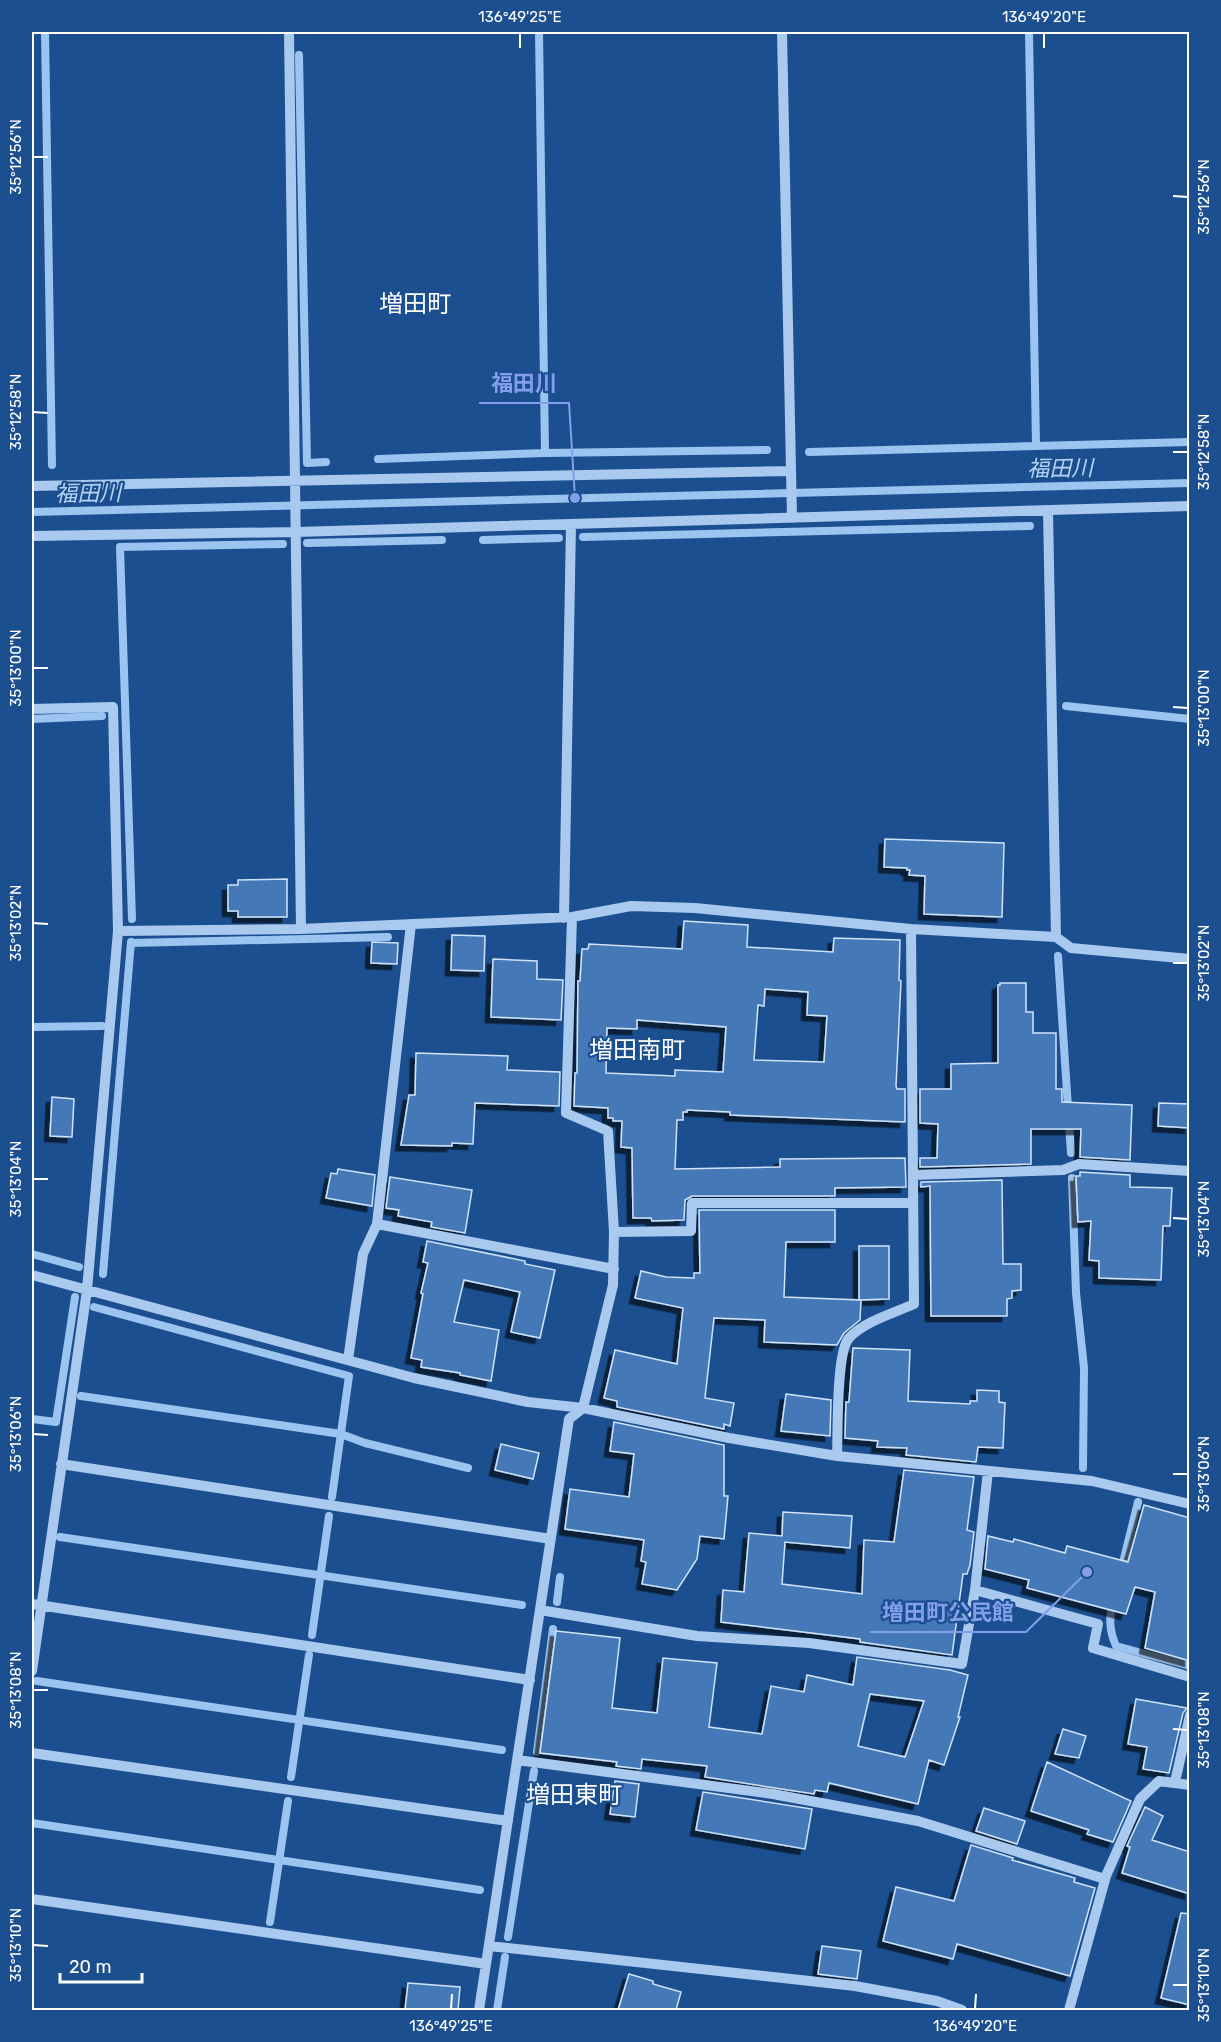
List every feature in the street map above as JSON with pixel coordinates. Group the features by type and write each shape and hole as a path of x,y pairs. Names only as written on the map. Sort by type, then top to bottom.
{"street":[{"path":"289,32 302,929"},
{"path":"782,32 792,518"},
{"path":"32,486 295,487 791,474"},
{"path":"32,536 296,526 571,524 1190,506"},
{"path":"1048,510 1056,937"},
{"path":"479,2010 568,1419 583,1408 613,1285 614,1269 608,1131 566,1113 571,524"},
{"path":"32,709 113,707 118,931 87,1290 61,1464 36,1604 32,1671"},
{"path":"118,931 302,929 568,917 631,906 695,908 911,929 1056,937 1071,948 1190,959"},
{"path":"348,1360 363,1254 377,1224 411,924"},
{"path":"837,1456 840,1360 847,1339 863,1327 914,1304 911,929"},
{"path":"913,1175 1063,1170 1079,1164 1190,1172"},
{"path":"614,1232 691,1231 692,1203 914,1203"},
{"path":"377,1224 614,1269"},
{"path":"32,1275 414,1378 528,1402 583,1408 729,1438 837,1456 1092,1482 1190,1504"},
{"path":"61,1464 551,1539"},
{"path":"540,1610 697,1636 809,1643 962,1664 975,1590 988,1471"},
{"path":"975,1590 1098,1624 1093,1648 1190,1677"},
{"path":"36,1604 530,1680"},
{"path":"1175,1782 1190,1715"},
{"path":"32,1753 508,1821"},
{"path":"517,1760 773,1794 918,1821 1105,1879"},
{"path":"1069,2010 1105,1879 1140,1799 1159,1781 1190,1785"},
{"path":"32,1899 486,1964"},
{"path":"489,1946 855,1986 937,2001 962,2010"}],"building":[{"path":"885,839 1004,843 1002,917 924,914 925,876 909,875 910,870 907,868 884,867"},
{"path":"287,879 287,917 238,917 238,911 228,911 228,885 238,885 238,880"},
{"path":"684,921 748,925 747,947 833,952 834,938 900,940 899,980 901,981 896,1086 897,1089 905,1089 905,1122 730,1115 730,1112 687,1110 683,1112 683,1120 677,1120 675,1169 780,1167 780,1159 905,1158 906,1187 835,1188 835,1196 692,1196 685,1200 684,1220 652,1221 651,1218 633,1218 632,1148 621,1147 622,1121 613,1121 613,1118 608,1118 608,1108 574,1106 575,1073 577,1073 578,981 580,981 582,949 588,949 589,944 682,949","holes":["765,989 808,992 807,1015 827,1016 824,1062 754,1060 758,1005 764,1006","637,1020 726,1027 723,1072 675,1070 675,1076 606,1073 607,1028 637,1029"]},
{"path":"452,935 485,936 484,971 451,970"},
{"path":"372,942 398,943 397,964 371,963"},
{"path":"493,959 537,961 537,979 563,980 561,1020 491,1017"},
{"path":"1000,983 1026,983 1026,1012 1033,1012 1033,1033 1056,1033 1056,1089 1062,1089 1062,1102 1132,1105 1130,1160 1080,1157 1081,1129 1031,1129 1031,1164 920,1167 920,1158 937,1158 938,1124 920,1123 920,1089 951,1089 951,1064 998,1063 998,985"},
{"path":"416,1053 508,1056 507,1070 560,1072 559,1106 475,1103 473,1144 401,1145 409,1095 415,1095"},
{"path":"52,1097 74,1099 72,1137 50,1136"},
{"path":"1159,1103 1190,1104 1190,1128 1158,1126"},
{"path":"338,1169 375,1175 372,1206 326,1198 331,1173 337,1174"},
{"path":"1080,1172 1130,1175 1130,1187 1172,1188 1170,1226 1163,1226 1161,1280 1099,1278 1099,1261 1089,1260 1091,1221 1078,1222 1076,1176 1080,1176"},
{"path":"390,1177 472,1190 465,1233 431,1227 432,1222 398,1216 399,1210 386,1208"},
{"path":"1002,1180 1003,1264 1021,1264 1021,1290 1012,1291 1012,1298 1007,1299 1007,1316 931,1316 930,1186 921,1187 921,1182"},
{"path":"699,1210 835,1210 835,1242 786,1242 784,1297 861,1300 860,1320 844,1333 837,1345 764,1342 765,1320 714,1318 705,1398 734,1403 730,1426 724,1424 724,1429 617,1407 617,1401 604,1398 615,1350 677,1364 683,1308 635,1298 641,1271 666,1277 694,1278 694,1273 700,1273"},
{"path":"427,1241 525,1261 525,1264 555,1270 540,1338 511,1332 520,1292 464,1280 454,1322 499,1330 491,1381 421,1367 422,1360 411,1358 428,1263 423,1262"},
{"path":"859,1246 889,1246 889,1299 859,1300"},
{"path":"853,1348 910,1350 908,1401 970,1404 970,1401 977,1401 977,1390 999,1391 999,1402 1005,1403 1003,1448 978,1447 976,1462 906,1455 907,1448 877,1447 878,1441 845,1438 846,1402 849,1402"},
{"path":"786,1394 831,1400 830,1436 781,1431"},
{"path":"614,1422 724,1445 724,1496 728,1496 724,1539 700,1536 697,1559 677,1590 642,1584 646,1562 641,1561 644,1540 565,1529 570,1489 629,1497 634,1454 610,1451"},
{"path":"501,1444 539,1453 533,1479 495,1470"},
{"path":"904,1470 974,1477 967,1530 974,1532 970,1565 967,1574 963,1574 952,1655 860,1642 860,1639 721,1622 723,1590 744,1592 749,1533 782,1536 783,1512 852,1516 850,1548 785,1542 782,1584 862,1594 864,1540 894,1542"},
{"path":"1144,1505 1190,1518 1190,1661 1145,1648 1155,1592 1135,1587 1126,1614 1027,1588 1029,1580 985,1569 988,1536 1013,1542 1014,1539 1065,1553 1067,1546 1128,1562"},
{"path":"556,1631 620,1638 612,1708 657,1713 663,1658 717,1663 709,1727 762,1734 771,1686 804,1692 807,1675 853,1685 857,1657 950,1670 968,1675 958,1717 960,1717 944,1765 929,1760 918,1804 829,1783 827,1792 815,1790 814,1794 705,1777 707,1766 642,1759 641,1769 616,1766 617,1762 540,1753","holes":["870,1694 924,1701 905,1757 858,1746"]},
{"path":"1136,1699 1187,1708 1183,1713 1169,1773 1143,1769 1147,1747 1128,1744"},
{"path":"1063,1729 1086,1736 1079,1758 1055,1754"},
{"path":"1047,1762 1131,1801 1113,1842 1087,1834 1089,1830 1031,1811"},
{"path":"615,1781 639,1784 635,1817 610,1814"},
{"path":"703,1792 812,1809 805,1849 696,1830"},
{"path":"1145,1807 1163,1816 1152,1840 1190,1852 1190,1894 1122,1873 1130,1847 1127,1846"},
{"path":"984,1808 1025,1821 1017,1844 976,1831"},
{"path":"971,1845 1013,1858 1012,1860 1075,1878 1074,1882 1095,1888 1070,1976 957,1944 953,1959 883,1941 896,1887 954,1901"},
{"path":"1181,1913 1190,1914 1190,2005 1161,1998"},
{"path":"822,1946 861,1951 857,1979 818,1974"},
{"path":"629,1974 681,1992 676,2010 618,2010"},
{"path":"408,1983 460,1987 458,2010 405,2010"}],"waterway":[{"path":"45,32 52,465"},
{"path":"539,32 545,453"},
{"path":"1029,32 1036,446"},
{"path":"299,55 307,463 326,462"},
{"path":"809,452 1190,442"},
{"path":"378,459 545,453 767,450"},
{"name":"福田川","path":"32,512 1190,483"},
{"path":"583,537 1030,526"},
{"path":"483,540 559,538"},
{"path":"307,543 442,540"},
{"path":"132,919 120,547 283,544"},
{"path":"1066,706 1190,719"},
{"path":"32,719 102,716"},
{"path":"131,943 388,937"},
{"path":"103,1274 131,942"},
{"path":"1058,956 1071,1153"},
{"path":"32,1027 102,1026"},
{"path":"1072,1178 1076,1293 1084,1368 1083,1468"},
{"path":"32,1254 79,1267"},
{"path":"32,1419 56,1422 75,1297"},
{"path":"94,1307 349,1376 332,1497"},
{"path":"81,1396 341,1434 365,1443 468,1468"},
{"path":"1121,1571 1138,1502"},
{"path":"312,1635 329,1516"},
{"path":"60,1537 522,1605"},
{"path":"557,1602 560,1577"},
{"path":"1113,1601 1110,1624 1116,1646 1190,1666"},
{"path":"537,1752 553,1629"},
{"path":"291,1777 309,1655"},
{"path":"37,1681 502,1750"},
{"path":"508,1937 534,1771"},
{"path":"270,1922 288,1801"},
{"path":"32,1823 480,1890"},
{"path":"497,2010 505,1957"}],"place":[{"name":"福田川","path":"575,498"},
{"name":"増田町公民館","path":"1087,1572"}],"district":[{"name":"増田町","path":"415,304"},
{"name":"増田南町","path":"637,1050"},
{"name":"増田東町","path":"574,1795"}]}
